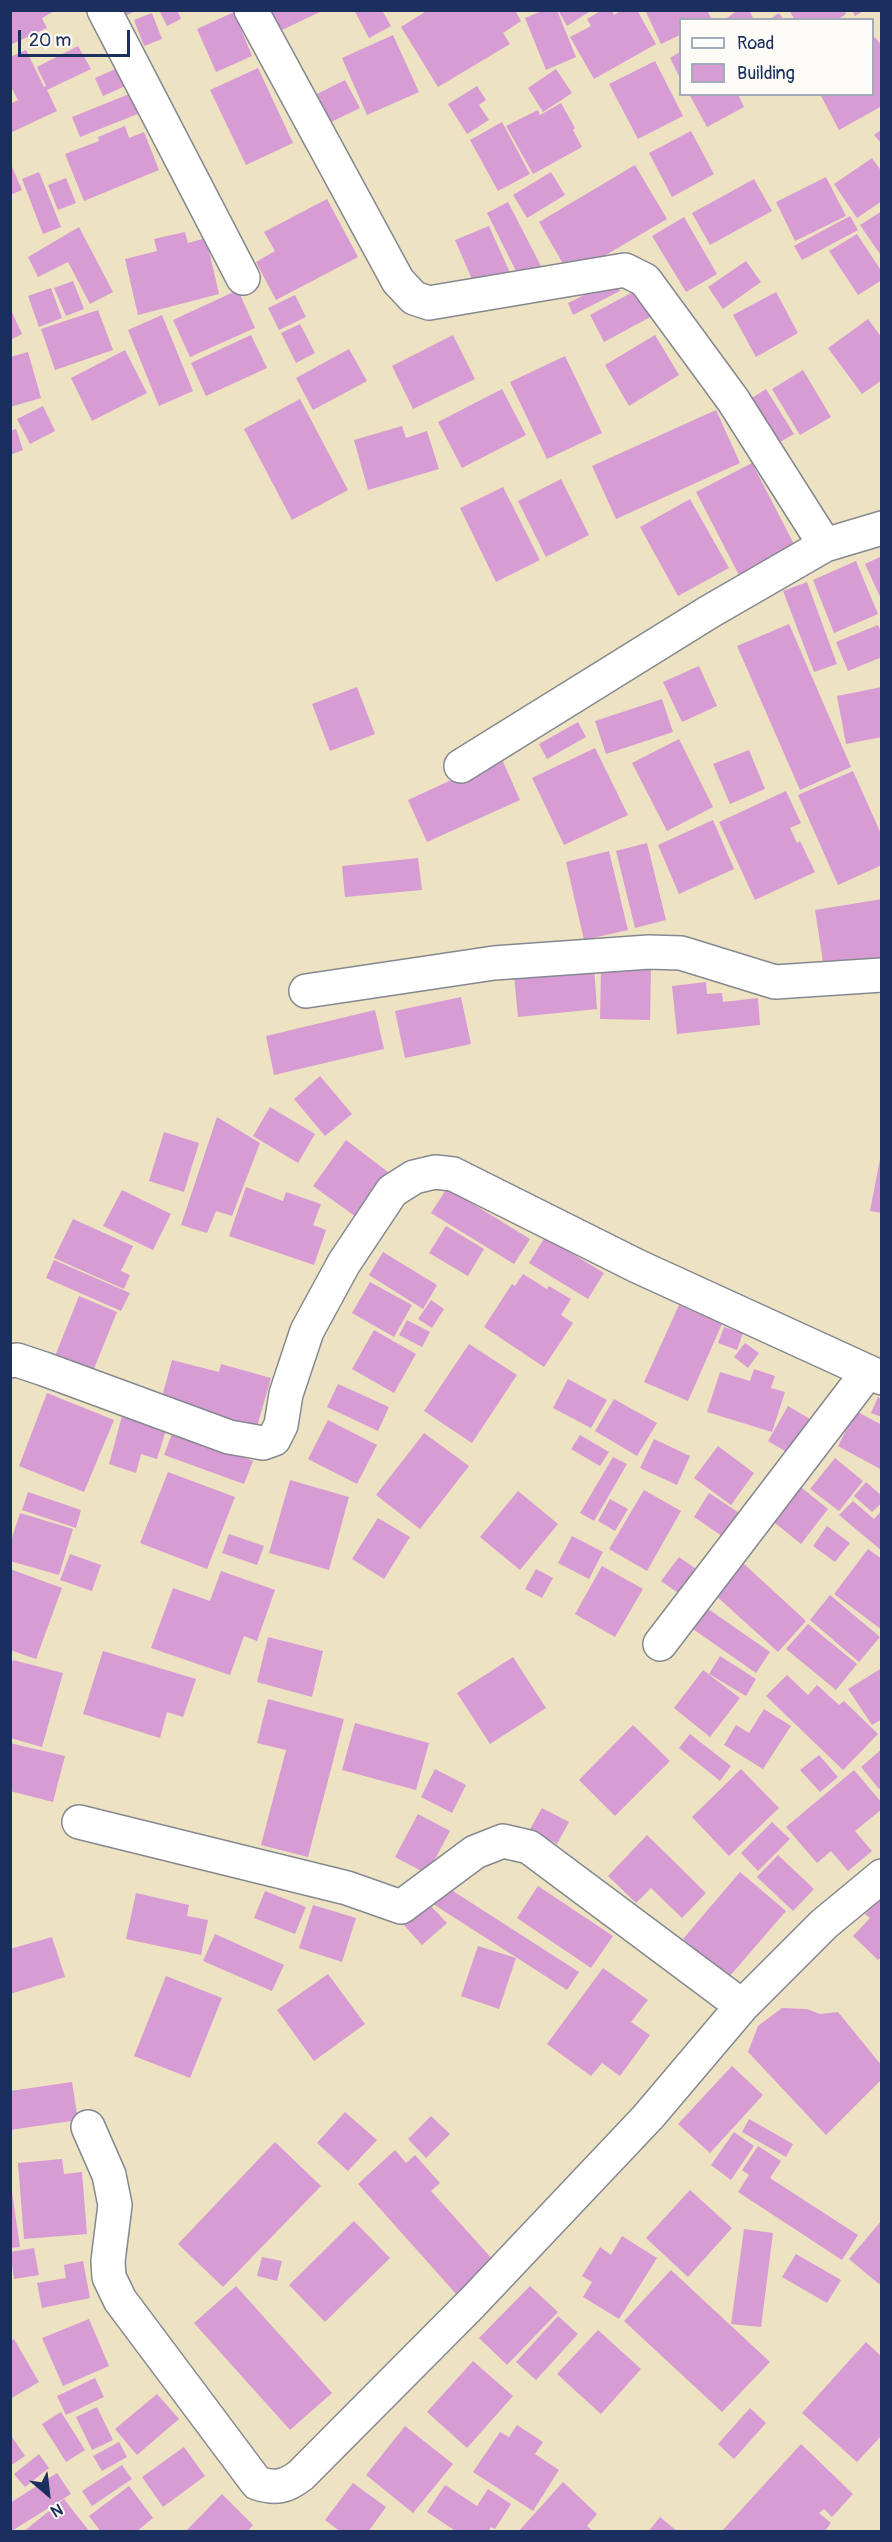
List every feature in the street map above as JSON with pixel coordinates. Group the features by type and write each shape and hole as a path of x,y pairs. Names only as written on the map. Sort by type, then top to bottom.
{"street":[{"path":"104,10 243,278"},
{"path":"251,10 398,281 414,298 429,303 625,270 645,280 733,400 825,545"},
{"path":"461,766 709,612 825,545 882,528"},
{"path":"306,991 494,963 649,952 681,953 775,982 882,975"},
{"path":"10,1361 17,1360 44,1369 229,1437 263,1443 274,1439 281,1425 286,1394 307,1331 344,1263 392,1191 414,1177 435,1172 453,1174 637,1266 874,1376 660,1644"},
{"path":"79,1822 347,1888 401,1907 476,1852 503,1841 529,1847 742,2006"},
{"path":"88,2127 109,2175 115,2205 108,2261 109,2277 120,2300 257,2483 268,2487 280,2487 301,2475 472,2303 648,2117 742,2006 824,1924 882,1876"}],"building":[{"path":"10,10 56,10 42,18 47,28 10,45"},
{"path":"123,10 137,10 125,16"},
{"path":"177,10 181,19 167,26 160,12"},
{"path":"268,10 324,10 278,32"},
{"path":"354,10 382,10 391,26 369,38"},
{"path":"428,10 515,10 521,21 503,33 510,44 438,87 401,27"},
{"path":"544,10 557,10 576,57 546,70 525,18"},
{"path":"558,10 592,10 567,26"},
{"path":"602,10 612,10 614,15 622,10 637,10 656,44 594,79 570,37 591,26 587,19"},
{"path":"645,10 707,10 711,18 679,18 679,35 661,44"},
{"path":"738,10 749,10 753,18 727,18"},
{"path":"789,10 844,10 846,14 840,18 794,18"},
{"path":"852,10 865,10 855,16"},
{"path":"234,12 252,56 216,72 197,29"},
{"path":"152,13 162,39 144,46 134,20"},
{"path":"779,13 783,18 772,18"},
{"path":"393,35 419,92 367,115 342,58"},
{"path":"874,38 882,46 882,106 839,130 821,96 874,96"},
{"path":"78,46 91,69 47,90 57,111 10,133 10,104 18,100 10,85 10,57 26,50 44,87 46,86 37,67"},
{"path":"679,53 679,76 670,58"},
{"path":"655,61 683,116 638,139 609,84"},
{"path":"122,66 130,84 103,96 95,78"},
{"path":"258,68 293,143 246,165 210,90"},
{"path":"556,69 572,93 543,112 528,88"},
{"path":"345,80 360,108 325,125 311,97"},
{"path":"477,86 486,100 479,105 489,120 467,134 448,104"},
{"path":"132,93 140,113 80,137 72,117"},
{"path":"690,96 739,96 744,107 707,127"},
{"path":"561,103 575,128 573,130 582,147 533,174 506,126 538,110 540,115"},
{"path":"502,122 530,174 498,191 470,140"},
{"path":"125,126 129,138 144,132 159,170 84,201 65,154 99,141 98,137"},
{"path":"882,129 882,144 874,135"},
{"path":"691,131 714,174 672,197 649,153"},
{"path":"872,158 882,172 882,201 857,218 834,184"},
{"path":"10,162 22,190 10,195"},
{"path":"635,165 667,219 570,276 539,222"},
{"path":"39,172 61,227 43,234 22,179"},
{"path":"551,172 565,195 527,218 513,195"},
{"path":"826,177 846,216 795,241 776,202"},
{"path":"66,178 76,203 58,210 48,185"},
{"path":"754,179 772,211 710,245 692,213"},
{"path":"327,199 358,257 276,300 256,262 275,251 264,232"},
{"path":"508,202 543,270 521,281 487,213"},
{"path":"882,211 882,257 860,225"},
{"path":"850,216 858,230 802,260 794,246"},
{"path":"684,217 717,274 686,292 652,236"},
{"path":"489,226 512,277 478,293 455,240"},
{"path":"79,227 113,292 90,304 68,262 38,277 28,257"},
{"path":"185,232 188,243 206,238 219,294 138,315 125,259 157,251 154,239"},
{"path":"857,234 882,272 882,280 858,295 829,251"},
{"path":"746,261 761,282 723,309 708,287"},
{"path":"615,280 620,291 573,315 568,303"},
{"path":"73,281 84,309 66,316 54,288"},
{"path":"642,287 656,314 604,342 590,315"},
{"path":"51,288 62,318 39,327 28,296"},
{"path":"238,290 255,328 190,357 173,320"},
{"path":"776,292 798,333 756,357 733,315"},
{"path":"295,295 306,317 279,330 268,308"},
{"path":"10,308 22,334 10,340"},
{"path":"98,310 113,350 55,370 41,329"},
{"path":"162,315 193,391 159,406 128,330"},
{"path":"868,319 882,338 882,380 862,394 828,348"},
{"path":"300,324 315,353 296,363 281,333"},
{"path":"251,335 267,368 206,396 191,363"},
{"path":"453,335 475,379 413,409 392,366"},
{"path":"655,335 679,375 629,406 605,365"},
{"path":"349,349 367,381 313,410 296,378"},
{"path":"125,350 147,393 92,421 71,378"},
{"path":"28,352 41,398 10,407 10,357"},
{"path":"565,356 602,433 547,459 510,382"},
{"path":"803,370 831,417 800,435 772,389"},
{"path":"502,389 526,435 462,468 438,422"},
{"path":"766,389 794,434 775,445 747,401"},
{"path":"300,399 348,490 292,520 244,429"},
{"path":"43,406 55,431 30,444 17,419"},
{"path":"716,410 740,463 616,519 592,466"},
{"path":"402,426 406,438 427,431 439,469 368,490 354,440"},
{"path":"16,429 23,450 10,455 10,431"},
{"path":"752,463 795,546 739,575 696,492"},
{"path":"561,479 589,535 546,557 518,501"},
{"path":"503,487 540,560 496,582 460,508"},
{"path":"690,499 729,568 678,596 640,527"},
{"path":"882,556 882,601 865,564"},
{"path":"856,561 878,614 834,633 813,580"},
{"path":"807,582 837,664 814,672 783,591"},
{"path":"789,624 851,767 800,790 737,646"},
{"path":"878,625 882,634 882,657 848,671 836,642"},
{"path":"699,666 717,706 682,722 663,682"},
{"path":"357,687 375,734 330,751 312,704"},
{"path":"882,687 882,737 846,744 837,696"},
{"path":"662,699 673,732 606,754 595,721"},
{"path":"578,722 586,737 547,759 539,744"},
{"path":"679,739 713,807 667,831 632,763"},
{"path":"595,748 628,815 564,845 532,778"},
{"path":"749,750 765,789 730,804 713,764"},
{"path":"501,757 520,800 427,842 408,800"},
{"path":"853,771 882,836 882,865 838,885 798,795"},
{"path":"786,791 801,823 790,828 797,843 800,841 815,872 755,900 719,822"},
{"path":"713,820 734,869 679,894 658,845"},
{"path":"647,843 666,920 635,928 616,851"},
{"path":"609,851 628,930 584,940 566,862"},
{"path":"418,858 422,890 345,897 342,866"},
{"path":"882,899 882,959 824,968 815,910"},
{"path":"594,968 597,1009 518,1017 514,976"},
{"path":"601,968 651,969 650,1020 600,1019"},
{"path":"706,982 707,994 722,993 723,1002 758,998 760,1025 677,1034 672,986"},
{"path":"461,997 471,1044 405,1058 395,1011"},
{"path":"375,1010 384,1049 274,1075 266,1036"},
{"path":"320,1076 352,1114 325,1136 294,1099"},
{"path":"270,1107 315,1134 298,1163 253,1136"},
{"path":"217,1117 260,1143 232,1216 216,1211 207,1233 181,1225"},
{"path":"164,1132 199,1143 184,1192 149,1181"},
{"path":"346,1140 388,1172 356,1217 313,1186"},
{"path":"880,1159 882,1159 882,1213 870,1211"},
{"path":"246,1187 283,1201 286,1192 321,1204 313,1225 326,1230 314,1265 229,1236"},
{"path":"447,1188 530,1239 514,1264 431,1213"},
{"path":"122,1190 171,1214 153,1250 103,1226"},
{"path":"73,1219 133,1246 121,1271 130,1275 124,1289 54,1258"},
{"path":"446,1226 484,1249 468,1276 429,1253"},
{"path":"545,1237 604,1273 588,1299 529,1263"},
{"path":"383,1252 437,1285 423,1309 369,1275"},
{"path":"54,1260 130,1293 121,1311 46,1278"},
{"path":"523,1274 547,1289 549,1286 571,1299 561,1315 573,1323 544,1367 484,1327 512,1284 515,1286"},
{"path":"370,1282 412,1305 394,1337 352,1313"},
{"path":"79,1296 117,1312 91,1376 53,1361"},
{"path":"431,1300 444,1309 432,1328 418,1319"},
{"path":"679,1305 722,1324 688,1401 644,1382"},
{"path":"407,1320 430,1332 422,1347 399,1335"},
{"path":"724,1327 743,1333 737,1350 718,1343"},
{"path":"374,1330 416,1354 394,1393 352,1369"},
{"path":"745,1343 759,1353 748,1368 734,1357"},
{"path":"469,1344 517,1375 472,1443 424,1411"},
{"path":"172,1360 219,1372 221,1364 271,1378 256,1430 160,1404"},
{"path":"754,1369 775,1376 771,1388 785,1392 772,1432 707,1412 720,1372 750,1381"},
{"path":"568,1379 607,1400 591,1428 553,1408"},
{"path":"338,1384 389,1407 378,1431 327,1407"},
{"path":"47,1393 114,1420 84,1492 19,1466"},
{"path":"878,1397 882,1399 882,1417 871,1413"},
{"path":"614,1399 657,1423 637,1456 595,1431"},
{"path":"788,1406 810,1419 790,1454 768,1441"},
{"path":"856,1411 882,1425 882,1470 838,1446"},
{"path":"122,1416 166,1430 157,1459 141,1454 136,1473 109,1464"},
{"path":"328,1420 377,1445 357,1484 308,1459"},
{"path":"173,1431 253,1461 244,1484 164,1455"},
{"path":"424,1433 469,1466 420,1529 376,1495"},
{"path":"580,1435 609,1452 600,1466 571,1449"},
{"path":"654,1439 690,1456 677,1485 640,1468"},
{"path":"718,1446 754,1473 731,1505 694,1478"},
{"path":"613,1457 627,1464 594,1521 580,1513"},
{"path":"835,1458 863,1481 839,1511 810,1489"},
{"path":"168,1472 235,1497 207,1569 140,1543"},
{"path":"290,1480 349,1497 329,1570 269,1553"},
{"path":"866,1482 882,1496 882,1503 872,1512 854,1496"},
{"path":"797,1484 828,1509 801,1544 770,1519"},
{"path":"644,1490 681,1511 647,1571 609,1549"},
{"path":"518,1491 558,1524 520,1570 480,1537"},
{"path":"28,1492 81,1510 76,1528 22,1510"},
{"path":"709,1493 738,1512 722,1536 694,1517"},
{"path":"610,1499 628,1509 615,1531 598,1521"},
{"path":"853,1501 874,1519 882,1510 882,1551 839,1515"},
{"path":"20,1513 73,1529 59,1575 10,1561 10,1544"},
{"path":"378,1518 410,1537 384,1579 352,1559"},
{"path":"827,1526 850,1543 835,1562 813,1546"},
{"path":"229,1534 264,1546 257,1565 222,1553"},
{"path":"572,1536 603,1552 589,1579 558,1563"},
{"path":"868,1549 882,1559 882,1630 834,1594"},
{"path":"70,1554 101,1565 92,1591 60,1580"},
{"path":"679,1557 699,1571 681,1595 661,1581"},
{"path":"743,1563 806,1621 778,1652 714,1594"},
{"path":"602,1566 643,1589 615,1637 575,1614"},
{"path":"10,1569 62,1588 36,1659 10,1650"},
{"path":"536,1569 553,1578 542,1598 525,1589"},
{"path":"221,1571 275,1590 257,1641 244,1636 230,1675 151,1648 173,1588 210,1601"},
{"path":"830,1595 880,1637 859,1662 810,1620"},
{"path":"704,1606 770,1652 756,1673 690,1627"},
{"path":"808,1624 857,1664 836,1690 786,1649"},
{"path":"268,1637 323,1651 312,1697 257,1682"},
{"path":"103,1651 196,1679 183,1717 167,1712 160,1738 83,1714"},
{"path":"720,1656 756,1679 746,1696 709,1674"},
{"path":"513,1657 546,1708 490,1744 457,1693"},
{"path":"13,1660 63,1673 42,1747 10,1738 10,1667"},
{"path":"882,1668 882,1719 872,1725 848,1689"},
{"path":"703,1670 740,1698 710,1737 674,1708"},
{"path":"787,1675 808,1695 817,1685 839,1705 844,1701 878,1734 843,1770 766,1696"},
{"path":"268,1699 344,1719 308,1857 261,1845 286,1750 257,1743"},
{"path":"764,1709 791,1726 763,1769 724,1745 736,1725 749,1733"},
{"path":"355,1723 429,1743 416,1790 342,1770"},
{"path":"633,1725 670,1761 615,1816 579,1780"},
{"path":"690,1734 731,1766 720,1781 679,1748"},
{"path":"10,1743 65,1756 53,1802 10,1791"},
{"path":"882,1749 882,1787 879,1789 861,1767"},
{"path":"819,1755 838,1777 820,1792 800,1770"},
{"path":"435,1769 466,1785 452,1813 421,1797"},
{"path":"741,1769 779,1808 729,1856 692,1817"},
{"path":"854,1770 882,1803 882,1809 855,1831 872,1851 848,1871 831,1851 817,1863 786,1827"},
{"path":"542,1808 569,1822 557,1844 530,1829"},
{"path":"418,1814 450,1831 427,1874 395,1857"},
{"path":"772,1822 790,1839 758,1871 741,1853"},
{"path":"647,1835 706,1893 682,1918 651,1888 636,1903 608,1876"},
{"path":"778,1855 814,1889 793,1911 757,1877"},
{"path":"740,1872 786,1911 729,1977 683,1939"},
{"path":"442,1884 579,1972 567,1990 430,1902"},
{"path":"538,1886 613,1936 591,1968 517,1918"},
{"path":"265,1891 306,1907 295,1934 254,1918"},
{"path":"136,1893 189,1905 187,1916 208,1920 201,1955 126,1939"},
{"path":"882,1896 882,1957 878,1960 853,1936 870,1918 865,1914"},
{"path":"428,1903 447,1923 422,1945 403,1924"},
{"path":"313,1905 356,1918 342,1962 299,1948"},
{"path":"215,1934 284,1965 272,1991 203,1961"},
{"path":"52,1937 65,1977 10,1994 10,1949"},
{"path":"478,1946 516,1958 499,2009 461,1996"},
{"path":"603,1968 648,2000 631,2022 650,2035 620,2076 602,2063 591,2076 547,2044"},
{"path":"328,1974 365,2024 314,2061 277,2010"},
{"path":"166,1976 222,1998 190,2078 134,2056"},
{"path":"782,2008 807,2009 820,2014 838,2012 882,2066 882,2079 826,2135 748,2052 758,2026"},
{"path":"732,2066 763,2095 710,2153 678,2124"},
{"path":"72,2082 78,2120 10,2130 10,2091"},
{"path":"345,2112 377,2140 348,2171 317,2143"},
{"path":"431,2116 450,2134 426,2158 408,2139"},
{"path":"749,2119 793,2144 786,2157 742,2132"},
{"path":"734,2132 754,2146 731,2180 711,2165"},
{"path":"275,2142 321,2186 223,2287 178,2244"},
{"path":"758,2146 781,2161 770,2178 858,2235 842,2260 738,2192 749,2175 742,2170"},
{"path":"395,2150 406,2163 415,2155 440,2183 431,2191 494,2261 457,2295 358,2184"},
{"path":"62,2159 64,2174 82,2172 87,2234 24,2239 18,2163"},
{"path":"10,2178 20,2247 10,2248"},
{"path":"690,2190 732,2228 688,2277 646,2238"},
{"path":"882,2220 882,2282 879,2284 849,2259"},
{"path":"354,2221 390,2258 325,2322 289,2285"},
{"path":"744,2229 773,2233 761,2327 731,2324"},
{"path":"622,2236 657,2258 619,2319 583,2297 592,2282 582,2276 600,2247 611,2255"},
{"path":"34,2248 39,2275 14,2279 10,2252"},
{"path":"796,2254 841,2280 827,2303 782,2277"},
{"path":"262,2257 282,2261 277,2281 257,2276"},
{"path":"83,2261 90,2298 42,2308 37,2283 66,2278 64,2265"},
{"path":"671,2270 770,2362 722,2412 624,2321"},
{"path":"236,2286 332,2393 290,2430 194,2323"},
{"path":"530,2286 558,2312 507,2365 479,2338"},
{"path":"558,2316 578,2334 536,2380 516,2362"},
{"path":"89,2319 109,2366 63,2386 42,2338"},
{"path":"598,2330 641,2369 601,2414 557,2374"},
{"path":"14,2339 39,2382 10,2399 10,2341"},
{"path":"866,2342 882,2357 882,2435 857,2462 802,2413"},
{"path":"473,2361 513,2396 467,2448 427,2412"},
{"path":"95,2378 104,2397 66,2415 57,2396"},
{"path":"157,2394 179,2419 137,2455 115,2429"},
{"path":"97,2407 113,2440 92,2450 76,2417"},
{"path":"750,2408 766,2423 734,2459 718,2444"},
{"path":"61,2412 85,2450 66,2462 42,2424"},
{"path":"517,2425 543,2442 535,2454 559,2470 533,2511 473,2472 500,2432 509,2437"},
{"path":"405,2426 453,2464 413,2513 366,2475"},
{"path":"10,2434 25,2456 10,2466"},
{"path":"119,2442 127,2457 102,2471 93,2456"},
{"path":"801,2444 853,2494 832,2517 824,2509 819,2513 831,2523 824,2532 721,2532"},
{"path":"184,2447 205,2476 163,2507 142,2477"},
{"path":"39,2454 49,2468 25,2487 14,2474"},
{"path":"122,2465 132,2479 92,2506 82,2491"},
{"path":"57,2473 71,2494 10,2532 10,2503"},
{"path":"563,2482 597,2514 587,2526 594,2532 518,2532"},
{"path":"353,2483 386,2507 368,2532 341,2532 325,2520"},
{"path":"445,2485 477,2506 488,2489 511,2504 495,2529 491,2527 488,2532 457,2532 427,2512"},
{"path":"129,2486 153,2518 136,2532 101,2532 89,2516"},
{"path":"222,2494 253,2525 247,2532 185,2532"},
{"path":"64,2499 90,2532 23,2532"},
{"path":"660,2517 678,2532 648,2532"}]}
